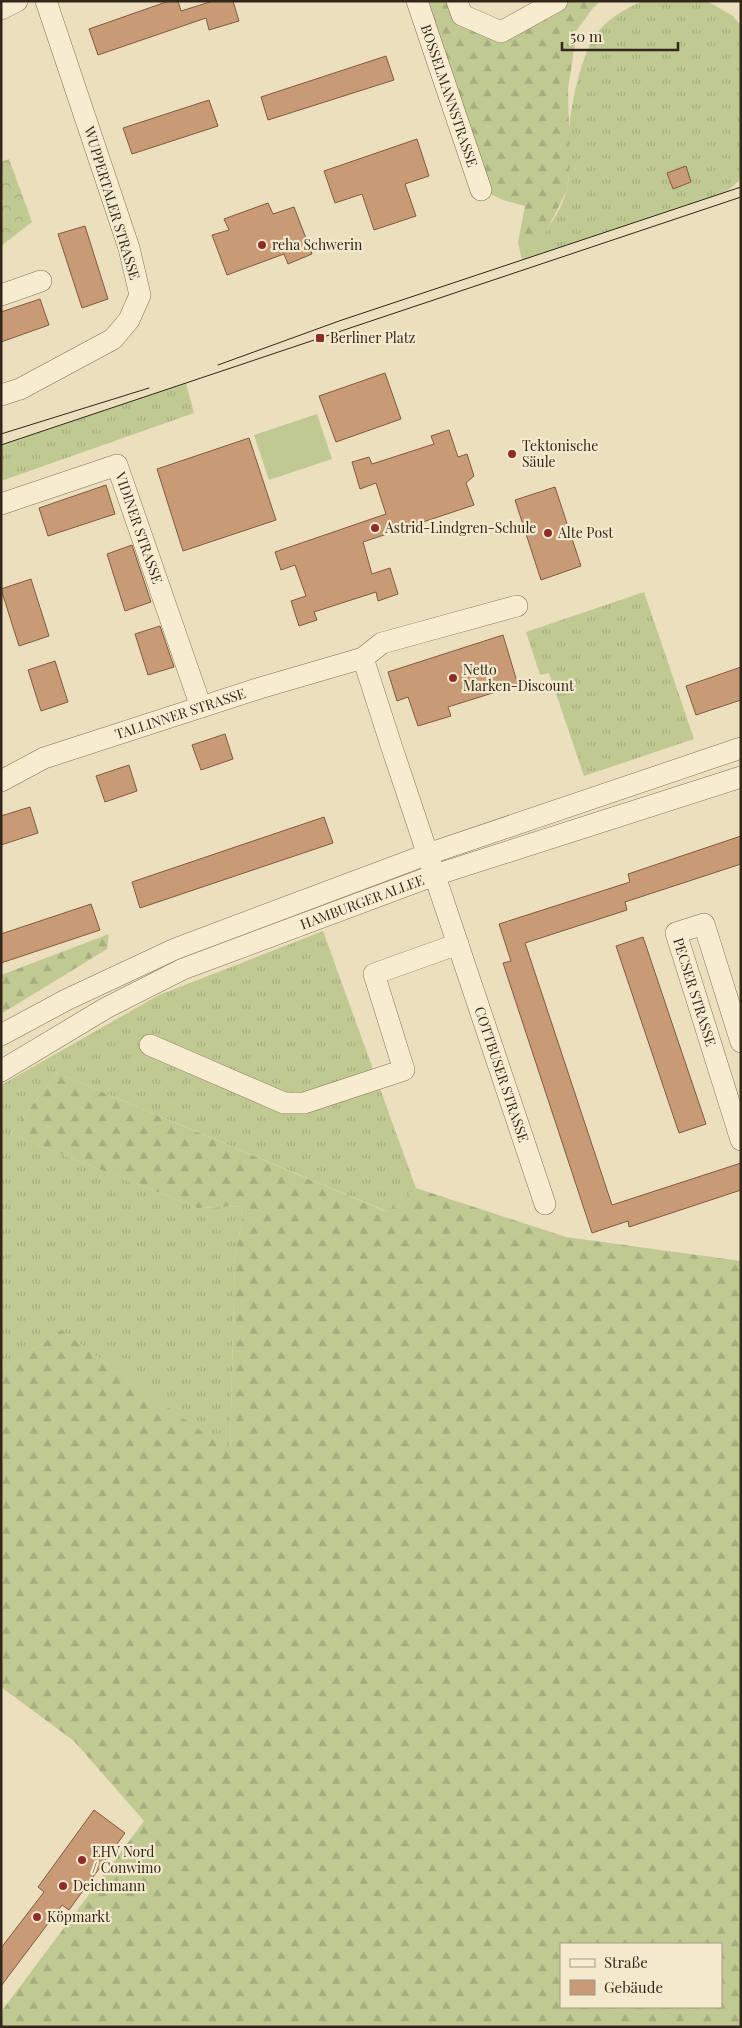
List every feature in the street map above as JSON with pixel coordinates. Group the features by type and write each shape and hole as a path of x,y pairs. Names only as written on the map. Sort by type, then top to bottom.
{"street":[{"path":"1,9 17,1"},
{"name":"WUPPERTALER STRASSE","path":"1,395 20,388 113,339 129,320 140,295 129,248 46,1"},
{"name":"BOSSELMANNSTRASSE","path":"417,1 481,190"},
{"path":"460,8 501,32 557,1"},
{"path":"1,295 41,281"},
{"name":"VIDINER STRASSE","path":"1,504 117,465 201,707"},
{"name":"TALLINNER STRASSE","path":"1,781 44,758 201,707 363,658 382,643 517,606"},
{"path":"363,658 428,854"},
{"name":"HAMBURGER ALLEE","path":"1,1035 66,1000 175,949 428,854 741,748"},
{"name":"HAMBURGER ALLEE","path":"1,1070 106,1008 183,969 435,875 741,777"},
{"name":"COTTBUSER STRASSE","path":"428,854 545,1204"},
{"name":"PECSER STRASSE","path":"741,1042 704,924 676,933 741,1140"},
{"path":"150,1045 284,1103 304,1103 404,1070 374,974 458,944"}],"green space":[{"path":"417,1 457,1 501,32 557,1 601,1 593,8 577,30 568,89 570,164 567,190 546,232 522,260 518,242 525,206 503,200 481,190"},
{"path":"643,1 707,1 733,16 741,26 741,179 726,192 522,260 542,236 564,199 568,182 569,132 572,110 577,83 589,46 594,37 610,20"},
{"path":"9,159 32,222 1,246 1,162"},
{"path":"186,383 194,413 1,481 1,445"},
{"path":"317,414 332,459 269,480 254,435"},
{"path":"644,592 694,739 584,776 549,673 540,675 526,632"},
{"path":"323,931 416,1188 388,1212 57,1073 10,1134 198,1208 241,1206 242,1222 235,1253 230,1453 61,1330 1,1372 1,1085 159,995"},
{"path":"109,934 107,949 1,1014 1,975"},
{"path":"57,1073 387,1212 416,1188 566,1237 741,1261 741,2027 1,2027 1,2012 144,1821 74,1741 1,1687 1,1372 61,1330 230,1452 235,1253 242,1222 241,1206 198,1208 10,1134"}],"building":[{"path":"169,1 178,1 181,11 213,1 233,1 239,21 209,30 206,18 98,55 89,29"},
{"path":"386,56 394,80 268,120 261,97"},
{"path":"209,100 218,126 132,154 123,128"},
{"path":"417,139 429,176 405,184 416,216 374,230 362,194 335,203 324,171"},
{"path":"686,166 691,182 673,189 667,173"},
{"name":"reha Schwerin","path":"268,203 273,214 294,207 312,254 288,264 284,254 227,275 212,235 229,230 224,219"},
{"path":"85,226 108,299 82,308 58,234"},
{"path":"40,299 49,325 1,342 1,312"},
{"path":"385,373 401,419 336,442 319,396"},
{"name":"Astrid-Lindgren-Schule","path":"449,430 458,457 467,454 474,476 466,483 474,505 363,542 372,574 390,568 398,594 378,601 376,592 314,612 317,620 299,626 291,601 306,596 295,565 281,570 275,552 386,514 376,483 360,489 352,462 369,457 372,464 434,444 431,436"},
{"path":"249,438 276,520 183,551 157,469"},
{"path":"106,485 115,514 48,536 39,508"},
{"name":"Alte Post","path":"555,487 581,566 541,580 515,500"},
{"path":"132,545 151,602 125,611 107,554"},
{"path":"31,579 49,636 19,646 1,589"},
{"path":"160,626 174,667 148,675 135,634"},
{"name":"Netto Marken-Discount","path":"503,635 518,685 448,707 451,716 418,726 408,697 397,701 388,672"},
{"path":"55,661 68,702 41,711 28,670"},
{"path":"741,667 741,700 696,715 686,686"},
{"path":"225,734 233,759 201,770 192,745"},
{"path":"129,765 137,791 105,802 96,776"},
{"path":"30,807 38,833 1,845 1,816"},
{"path":"324,817 333,843 140,908 132,882"},
{"path":"741,836 741,864 625,902 627,910 525,943 612,1205 741,1163 741,1190 629,1227 628,1221 592,1233 503,963 511,961 499,924 630,882 628,874"},
{"path":"91,904 100,930 1,963 1,934"},
{"path":"643,937 706,1124 679,1133 616,946"},
{"path":"94,1810 125,1833 69,1910 62,1905 1,1986 1,1948 44,1892 38,1887"}],"tram line":[{"path":"218,365 339,321 741,187"},
{"path":"1,445 741,197"},
{"path":"1,434 149,388"}],"place":[{"name":"reha Schwerin","path":"262,245"},
{"name":"Berliner Platz","path":"320,338"},
{"name":"Tektonische Säule","path":"512,454"},
{"name":"Astrid-Lindgren-Schule","path":"375,528"},
{"name":"Alte Post","path":"548,533"},
{"name":"Netto Marken-Discount","path":"453,678"},
{"name":"EHV Nord / Conwimo","path":"82,1860"},
{"name":"Deichmann","path":"63,1886"},
{"name":"Köpmarkt","path":"37,1917"}]}
